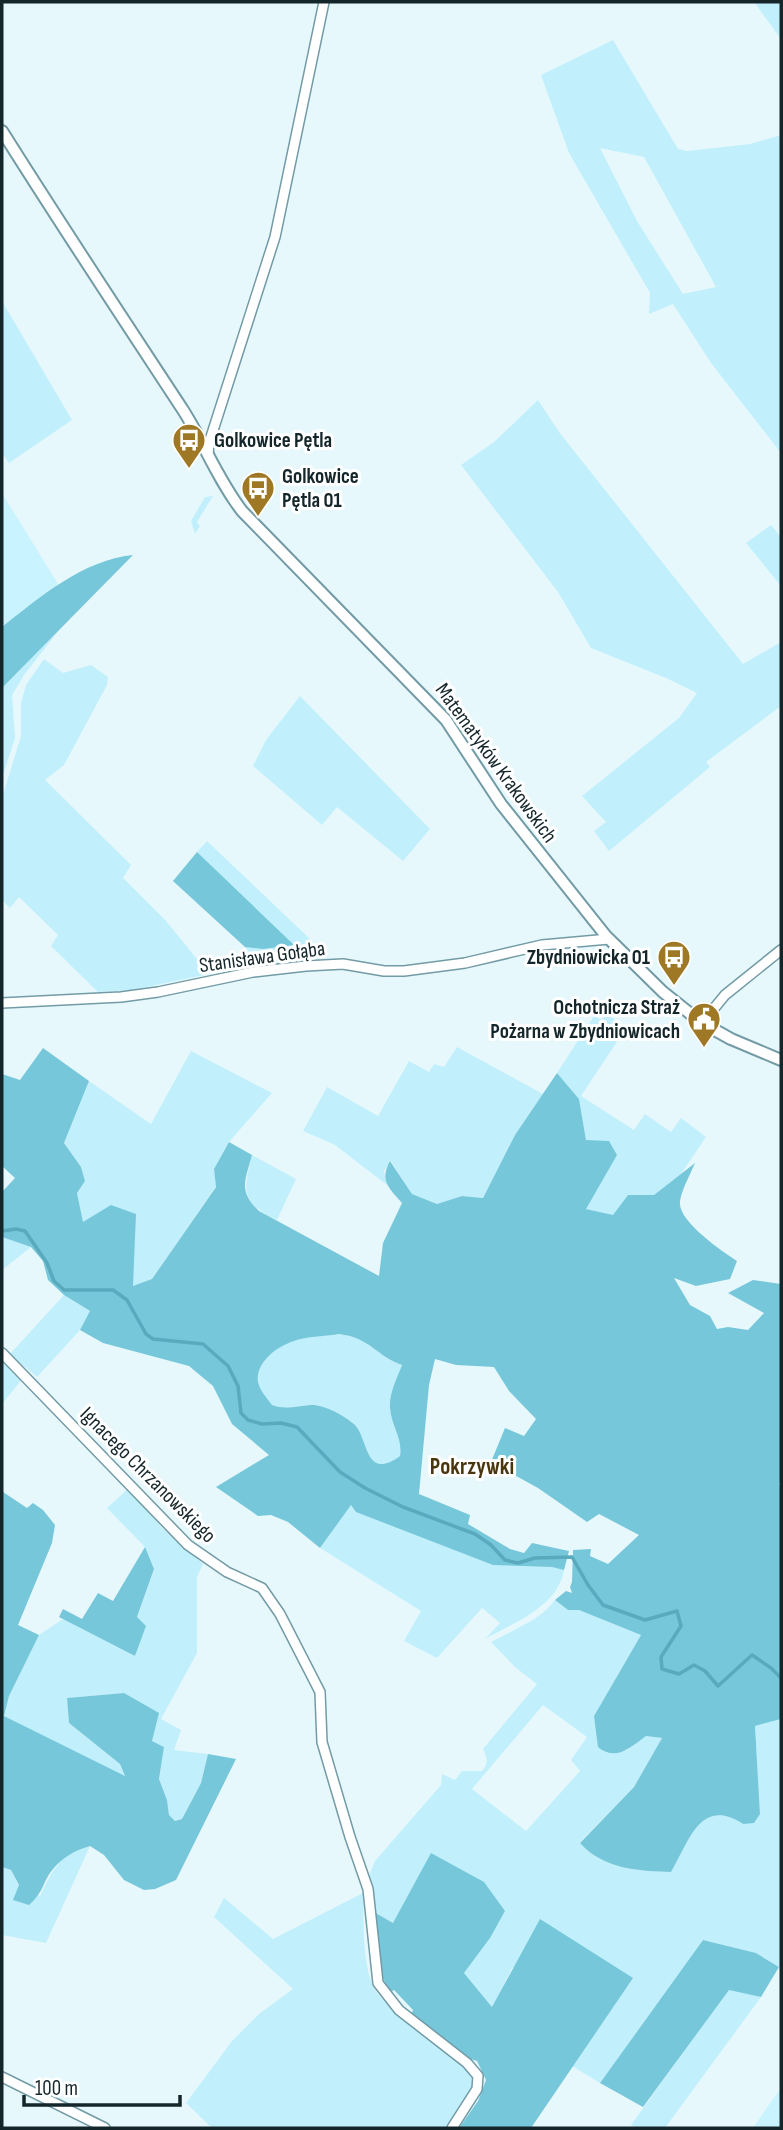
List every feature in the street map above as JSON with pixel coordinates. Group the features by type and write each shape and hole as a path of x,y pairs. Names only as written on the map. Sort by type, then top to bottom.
{"street":[{"path":"208,455 209,443 275,237 324,2"},
{"name":"Matematyków Krakowskich","path":"2,131 97,282 184,411 226,489 251,520 446,720 501,804 589,918 609,939 663,992 702,1023 733,1041 781,1060"},
{"name":"Stanisława Gołąba","path":"2,1003 121,997 159,992 253,972 306,966 343,964 384,971 404,971 465,962 542,945 609,939"},
{"path":"702,1023 725,995 781,950"},
{"name":"Ignacego Chrzanowskiego","path":"2,1353 188,1545 227,1572 261,1588 280,1614 320,1692 322,1742 368,1889 378,1983 399,2010 467,2063 478,2076 477,2089 452,2128"},
{"path":"2,2077 105,2128"}],"shaded area":[{"path":"754,2 781,2 781,39"},
{"path":"613,40 678,149 687,151 750,144 781,135 781,453 711,363 673,304 649,314 650,293 569,153 541,75","holes":["600,148 644,157 716,287 683,294 637,221"]},
{"path":"2,301 72,420 9,463 2,453"},
{"path":"538,400 559,432 743,664 781,642 781,706 706,762 710,767 609,851 594,831 606,822 582,796 679,718 697,693 591,648 558,592 461,465 494,442"},
{"path":"2,493 58,584 2,627"},
{"path":"213,496 197,522 200,526 195,534 191,521 205,497"},
{"path":"771,525 781,537 781,586 746,543"},
{"path":"133,555 2,688 2,627 47,592 80,572 115,558"},
{"path":"59,630 12,695 15,738 2,778 2,688"},
{"path":"44,659 63,673 91,665 108,677 107,685 64,765 45,780 131,865 123,878 166,921 209,974 132,990 98,992 51,946 58,935 19,897 10,908 2,900 2,798 21,736 21,703 26,685"},
{"path":"300,696 430,829 403,861 337,807 322,825 253,766 266,740"},
{"path":"207,841 329,957 261,966 245,947 263,949 197,852"},
{"path":"197,852 294,945 263,949 245,947 173,881"},
{"path":"606,1013 626,1028 581,1096 634,1130 645,1114 671,1132 681,1118 706,1137 681,1174 654,1195 628,1195 614,1216 586,1209 586,1140 579,1099 557,1073 594,1016 602,1020"},
{"path":"457,1047 543,1094 515,1135 483,1198 462,1196 437,1204 412,1194 391,1161 384,1171 387,1185 335,1145 303,1131 327,1087 378,1116 409,1061 429,1072 434,1064 444,1067"},
{"path":"43,1048 89,1081 64,1143 81,1167 85,1181 77,1193 83,1222 111,1205 136,1214 133,1286 152,1279 216,1187 214,1169 229,1142 252,1155 245,1185 248,1197 259,1211 379,1276 383,1243 402,1203 387,1184 385,1174 390,1161 412,1194 437,1204 462,1196 483,1198 515,1135 557,1073 579,1099 586,1140 609,1141 617,1155 586,1209 613,1215 628,1195 654,1195 695,1163 681,1196 681,1209 702,1235 737,1261 730,1279 696,1286 674,1278 690,1305 710,1316 717,1329 728,1327 748,1330 764,1313 728,1293 753,1280 781,1284 781,1719 755,1726 760,1814 754,1823 743,1824 716,1815 706,1819 690,1836 671,1872 622,1867 599,1858 580,1843 634,1787 662,1738 646,1736 617,1753 598,1747 594,1716 641,1635 579,1610 568,1610 555,1600 566,1591 572,1593 570,1587 573,1550 591,1549 590,1556 608,1564 639,1535 599,1514 587,1522 538,1488 491,1462 505,1428 524,1436 536,1419 509,1391 494,1367 456,1365 435,1359 429,1385 419,1494 470,1515 468,1524 510,1549 524,1553 532,1543 569,1551 564,1570 552,1567 493,1565 356,1512 351,1505 320,1548 288,1522 271,1515 258,1516 216,1487 269,1455 232,1424 213,1386 189,1366 103,1343 80,1330 90,1311 64,1295 48,1280 43,1261 31,1247 2,1237 2,1192 15,1178 2,1166 2,1074 20,1080","holes":["339,1334 350,1336 402,1365 390,1402 400,1444 400,1456 388,1463 380,1464 374,1461 359,1430 339,1414 315,1405 272,1405 258,1382 258,1374 265,1360 286,1344 310,1337"]},
{"path":"191,1051 272,1093 229,1142 214,1169 216,1186 152,1279 133,1287 83,1223 77,1193 85,1181 81,1167 64,1143 89,1081 151,1124"},
{"path":"252,1155 296,1179 277,1220 256,1207 247,1194"},
{"path":"2,1237 31,1247 2,1270"},
{"path":"64,1295 91,1312 80,1330 37,1377 10,1354"},
{"path":"339,1334 360,1339 393,1362 402,1365 390,1402 400,1444 400,1456 388,1463 380,1464 374,1461 359,1430 339,1414 315,1405 272,1405 260,1388 260,1367 276,1350 289,1342"},
{"path":"2,1359 23,1378 2,1404"},
{"path":"129,1488 162,1528 203,1564 197,1577 197,1653 161,1719 181,1730 174,1750 208,1754 201,1783 182,1819 175,1821 169,1815 159,1779 164,1747 152,1741 124,1693 67,1698 69,1723 120,1764 125,1777 4,1716 9,1696 39,1635 63,1619 136,1656 137,1618 154,1569 145,1547 107,1508"},
{"path":"3,1492 27,1508 33,1503 43,1510 55,1525 52,1543 18,1625 39,1635 9,1696 4,1716 125,1776 120,1764 69,1723 67,1698 124,1693 159,1713 152,1741 164,1747 159,1779 169,1815 175,1821 182,1819 201,1783 208,1754 236,1759 176,1880 155,1889 144,1890 124,1880 104,1855 90,1846 70,1854 57,1865 29,1905 13,1900 19,1885 11,1870 2,1867"},
{"path":"351,1504 564,1570 560,1583 544,1604 485,1639 500,1623 482,1608 437,1658 404,1641 421,1611 320,1548"},
{"path":"145,1547 154,1569 137,1617 146,1626 135,1656 59,1617 63,1609 82,1619 98,1593 113,1601"},
{"path":"555,1600 568,1610 579,1610 641,1635 594,1716 626,1751 646,1736 662,1738 634,1787 580,1842 599,1858 621,1867 671,1872 690,1836 706,1819 716,1815 743,1824 760,1813 755,1726 781,1719 781,1968 756,1953 703,1940 600,2083 572,2066 632,1978 512,1968 493,2008 464,1973 490,1938 393,1923 374,1912 369,1876 375,1861 441,1785 442,1774 455,1780 462,1771 482,1771 487,1760 483,1749 537,1684 516,1668 491,1642 534,1619","holes":["543,1705 587,1737 571,1760 580,1771 526,1831 472,1789"]},
{"path":"90,1846 46,1943 2,1935 2,1867 11,1870 19,1886 40,1896 49,1878 65,1858"},
{"path":"431,1853 484,1882 505,1911 490,1938 464,1973 492,2007 540,1919 633,1978 531,2128 459,2128 478,2101 486,2080 477,2061 464,2057 411,2015 413,2010 394,1990 390,1993 381,1974 374,1912 393,1923"},
{"path":"363,1893 365,1951 372,1984 377,1993 399,2015 470,2072 473,2082 464,2103 445,2128 212,2128 186,2103 232,2041 259,2014 293,1989 214,1917 224,1898 273,1939"},
{"path":"703,1940 756,1953 779,1967 761,1997 729,1990 643,2107 600,2083"},
{"path":"729,1989 761,1997 665,2128 636,2128 631,2125"},
{"path":"781,2088 781,2128 753,2128 768,2106"}],"waterway":[{"path":"2,1231 25,1231 47,1263 54,1281 64,1290 113,1290 127,1300 146,1334 153,1339 203,1344 228,1366 238,1386 241,1413 248,1420 297,1427 340,1472 365,1488 403,1507 475,1534 491,1545 505,1560 518,1563 535,1558 572,1557 603,1605 645,1620 677,1611 681,1626 661,1657 662,1669 679,1674 694,1665 705,1671 718,1686 752,1655 781,1678"}],"place":[{"name":"Golkowice Pętla","path":"189,470"},
{"name":"Golkowice Pętla 01","path":"258,518"},
{"name":"Zbydniowicka 01","path":"674,987"},
{"name":"Ochotnicza Straż Pożarna w Zbydniowicach","path":"704,1049"}],"district":[{"name":"Pokrzywki","path":"472,1467"}]}
